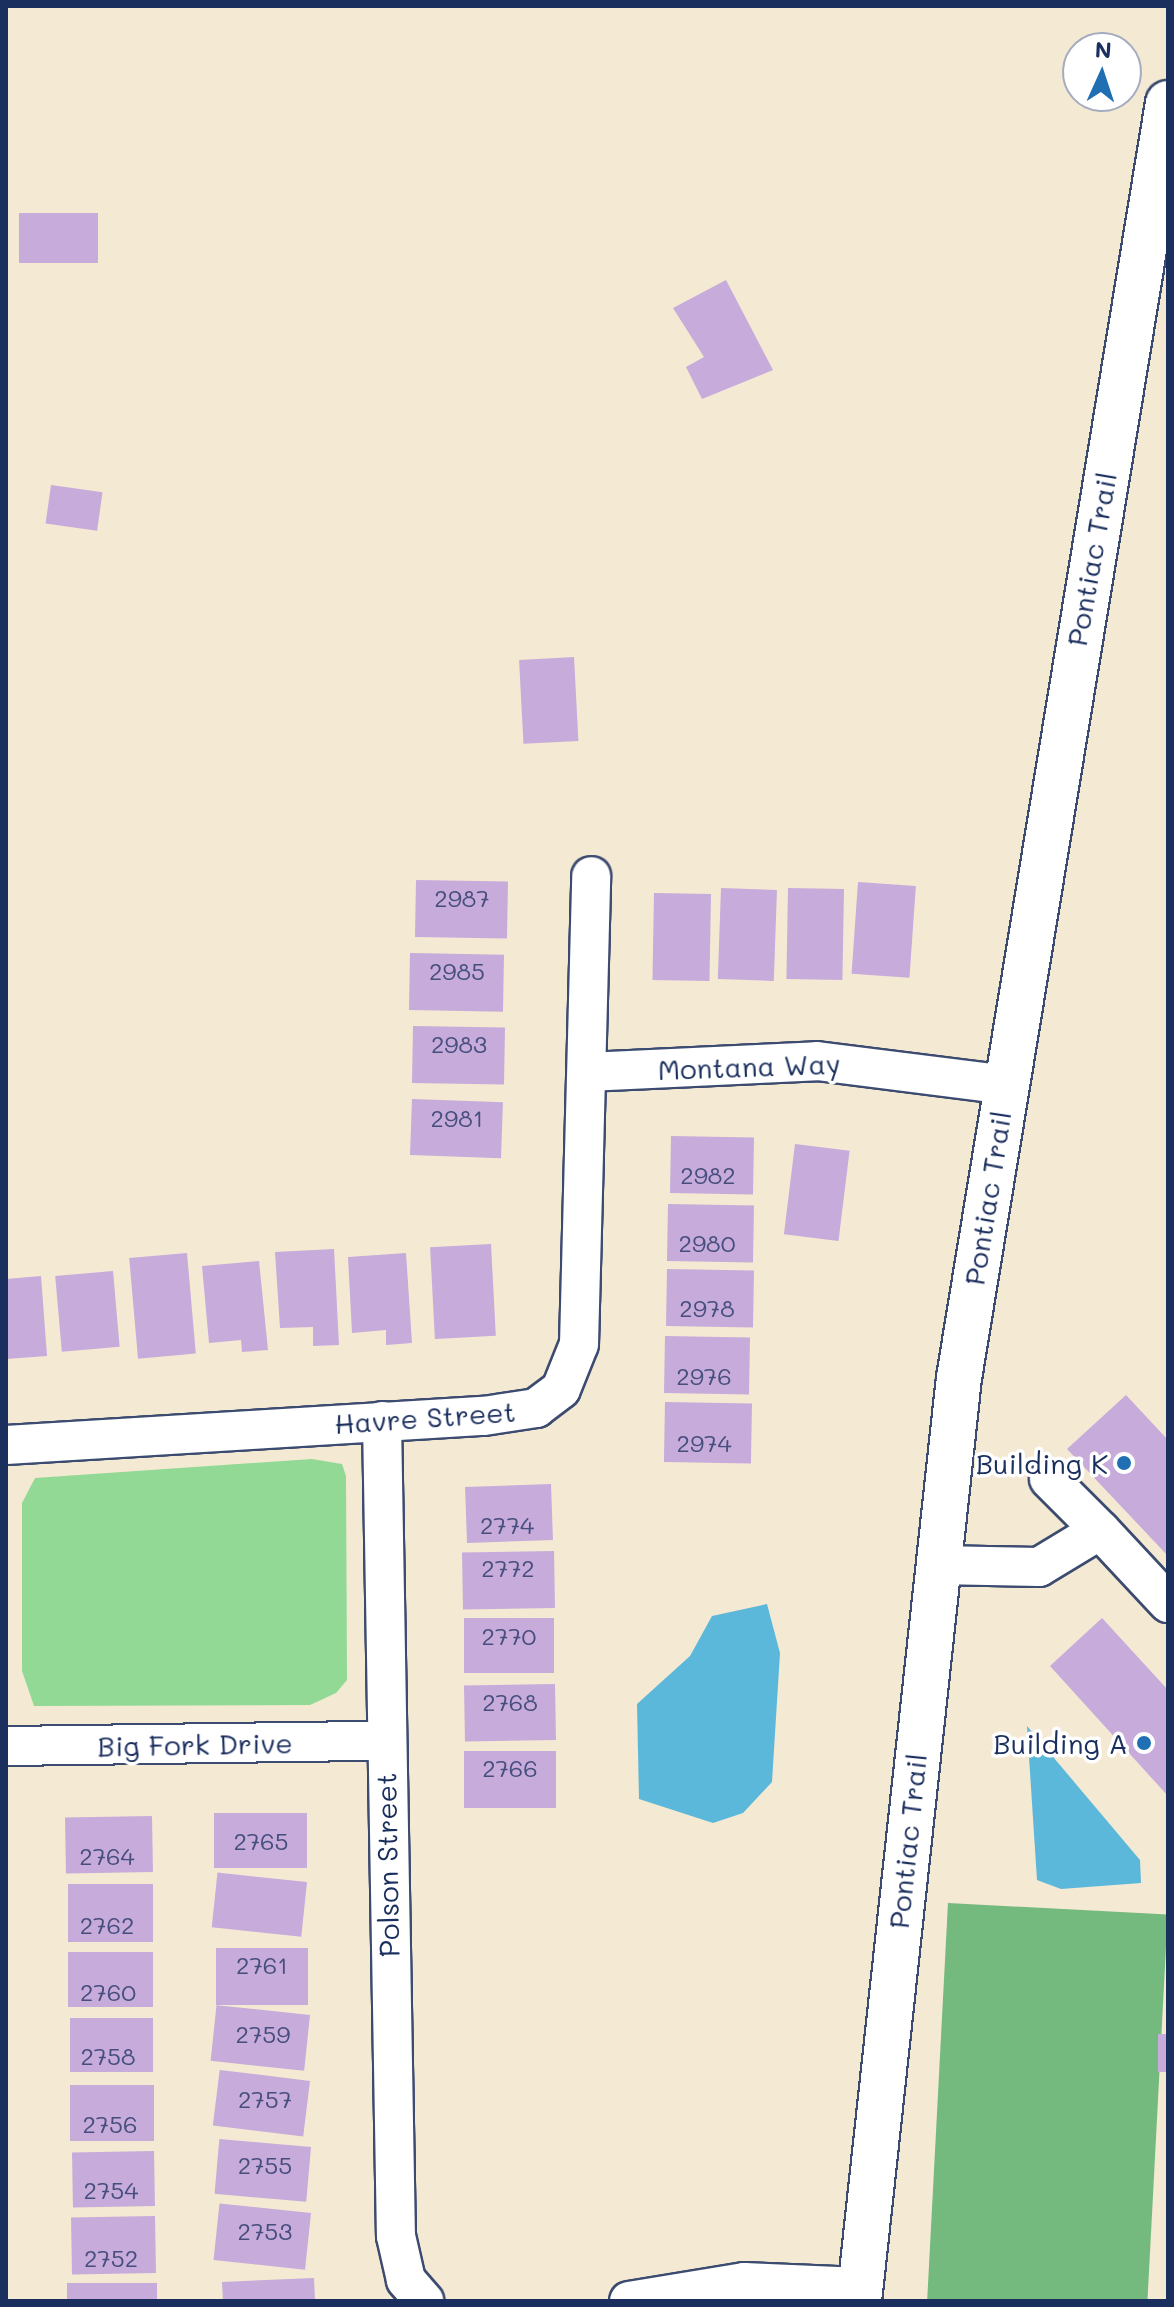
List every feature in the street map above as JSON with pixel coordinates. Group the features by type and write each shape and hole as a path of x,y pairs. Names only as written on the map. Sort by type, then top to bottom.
{"main road":[{"name":"Pontiac Trail","path":"860,2294 937,1565 1006,1085 1168,103"}],"street":[{"name":"Havre Street","path":"6,1445 519,1413 570,1379 579,1344 591,876"},
{"name":"Montana Way","path":"587,1072 817,1061 1006,1085"},
{"name":"Polson Street","path":"382,1421 385,1741 396,2236 406,2280 424,2301"},
{"path":"1049,1479 1168,1603"},
{"path":"937,1565 1039,1567 1100,1530"},
{"name":"Big Fork Drive","path":"6,1746 385,1741"},
{"path":"629,2301 744,2282 860,2294"}],"green space":[{"path":"312,1459 342,1464 346,1476 347,1680 336,1693 310,1705 34,1706 22,1671 22,1503 35,1478"},
{"path":"948,1903 1168,1915 1147,2301 927,2301"}],"water":[{"path":"767,1604 780,1653 772,1782 743,1813 713,1823 639,1799 637,1704 690,1656 712,1616"},
{"path":"1027,1726 1140,1860 1141,1883 1061,1889 1037,1880"}],"building":[{"path":"19,213 98,213 98,263 19,263"},
{"path":"726,280 773,370 702,399 686,367 704,357 673,308"},
{"path":"51,485 102,492 97,531 46,524"},
{"path":"574,657 578,741 523,744 519,660"},
{"path":"416,880 508,882 507,939 415,937"},
{"path":"858,882 916,886 909,978 852,974"},
{"path":"721,888 777,890 774,981 718,979"},
{"path":"788,888 844,889 842,980 786,979"},
{"path":"654,893 711,894 709,981 652,980"},
{"path":"410,953 504,955 503,1012 409,1010"},
{"path":"413,1026 505,1028 504,1085 412,1083"},
{"path":"412,1099 503,1102 501,1158 410,1155"},
{"path":"671,1136 754,1137 753,1194 670,1193"},
{"path":"795,1144 850,1151 838,1241 784,1234"},
{"path":"668,1204 754,1206 753,1262 667,1261"},
{"path":"491,1244 496,1336 435,1339 430,1247"},
{"path":"334,1249 339,1345 313,1346 313,1327 280,1328 275,1252"},
{"path":"187,1253 196,1354 138,1359 129,1258"},
{"path":"406,1253 412,1343 386,1345 386,1330 352,1333 348,1257"},
{"path":"259,1261 268,1350 242,1352 241,1340 209,1343 202,1266"},
{"path":"667,1269 754,1271 753,1328 666,1326"},
{"path":"113,1271 120,1347 62,1352 55,1276"},
{"path":"41,1276 47,1356 6,1359 6,1279"},
{"path":"665,1336 750,1337 749,1394 664,1393"},
{"name":"Building K","path":"1126,1395 1168,1440 1168,1556 1067,1449"},
{"path":"665,1402 752,1404 751,1464 664,1462"},
{"path":"551,1484 553,1540 467,1543 465,1487"},
{"path":"554,1551 555,1608 463,1610 462,1553"},
{"path":"464,1618 554,1618 554,1673 464,1673"},
{"name":"Building A","path":"1102,1618 1168,1690 1168,1796 1050,1666"},
{"path":"555,1684 556,1740 465,1742 464,1686"},
{"path":"464,1751 556,1751 556,1808 464,1808"},
{"path":"214,1813 307,1813 307,1868 214,1868"},
{"path":"152,1816 153,1872 66,1874 65,1818"},
{"path":"217,1873 307,1882 301,1937 212,1927"},
{"path":"68,1884 153,1884 153,1942 68,1942"},
{"path":"216,1948 308,1948 308,2005 216,2005"},
{"path":"68,1952 153,1952 153,2007 68,2007"},
{"path":"217,2005 310,2015 304,2071 211,2061"},
{"path":"70,2018 153,2018 153,2072 70,2072"},
{"path":"1158,2034 1168,2034 1168,2072 1158,2072"},
{"path":"220,2070 310,2081 303,2137 213,2125"},
{"path":"70,2085 154,2085 154,2141 70,2141"},
{"path":"219,2139 311,2147 306,2202 215,2194"},
{"path":"154,2151 155,2206 73,2207 72,2152"},
{"path":"220,2203 311,2213 305,2270 214,2260"},
{"path":"155,2216 156,2273 72,2274 71,2217"},
{"path":"314,2278 315,2301 223,2301 222,2282"},
{"path":"67,2283 157,2283 157,2301 67,2301"}],"place":[{"name":"Building K","path":"1124,1463"},
{"name":"Building A","path":"1144,1743"}]}
